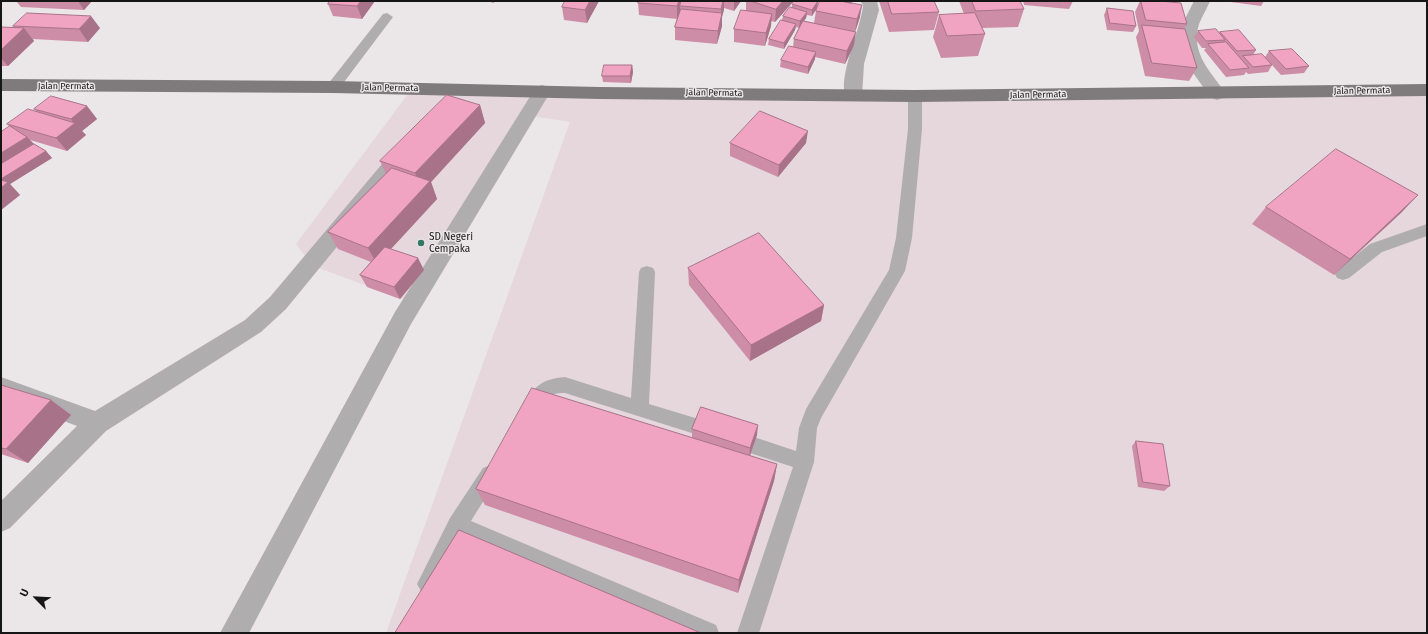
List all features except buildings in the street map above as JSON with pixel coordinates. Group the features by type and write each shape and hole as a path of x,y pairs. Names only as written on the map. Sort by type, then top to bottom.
{"main road":[{"name":"Jalan Permata","path":"1,86 333,87 915,96 1218,94 1427,90"}],"street":[{"path":"854,95 853,75 871,17 871,3 868,1"},
{"path":"1202,1 1191,24 1188,46 1192,58 1218,94"},
{"path":"441,107 456,89"},
{"path":"234,633 403,318 542,91"},
{"path":"1,519 98,423 253,326 264,316 278,303 420,132"},
{"path":"1,387 98,423"}],"lane":[{"path":"333,87 387,17"},
{"path":"748,633 804,462 808,428 813,415 897,271 904,238 915,129 915,96"},
{"path":"1343,274 1376,248 1427,230"},
{"path":"640,408 647,272"},
{"path":"521,426 542,393 551,385 565,384 698,427"},
{"path":"754,446 804,462"},
{"path":"419,602 457,525 500,459"},
{"path":"457,525 708,633"}],"shaded area":[{"path":"411,90 1427,92 1427,633 386,633 570,122 519,114 406,300 313,266 296,244"}],"place":[{"name":"SD Negeri Cempaka","path":"421,243"}]}
